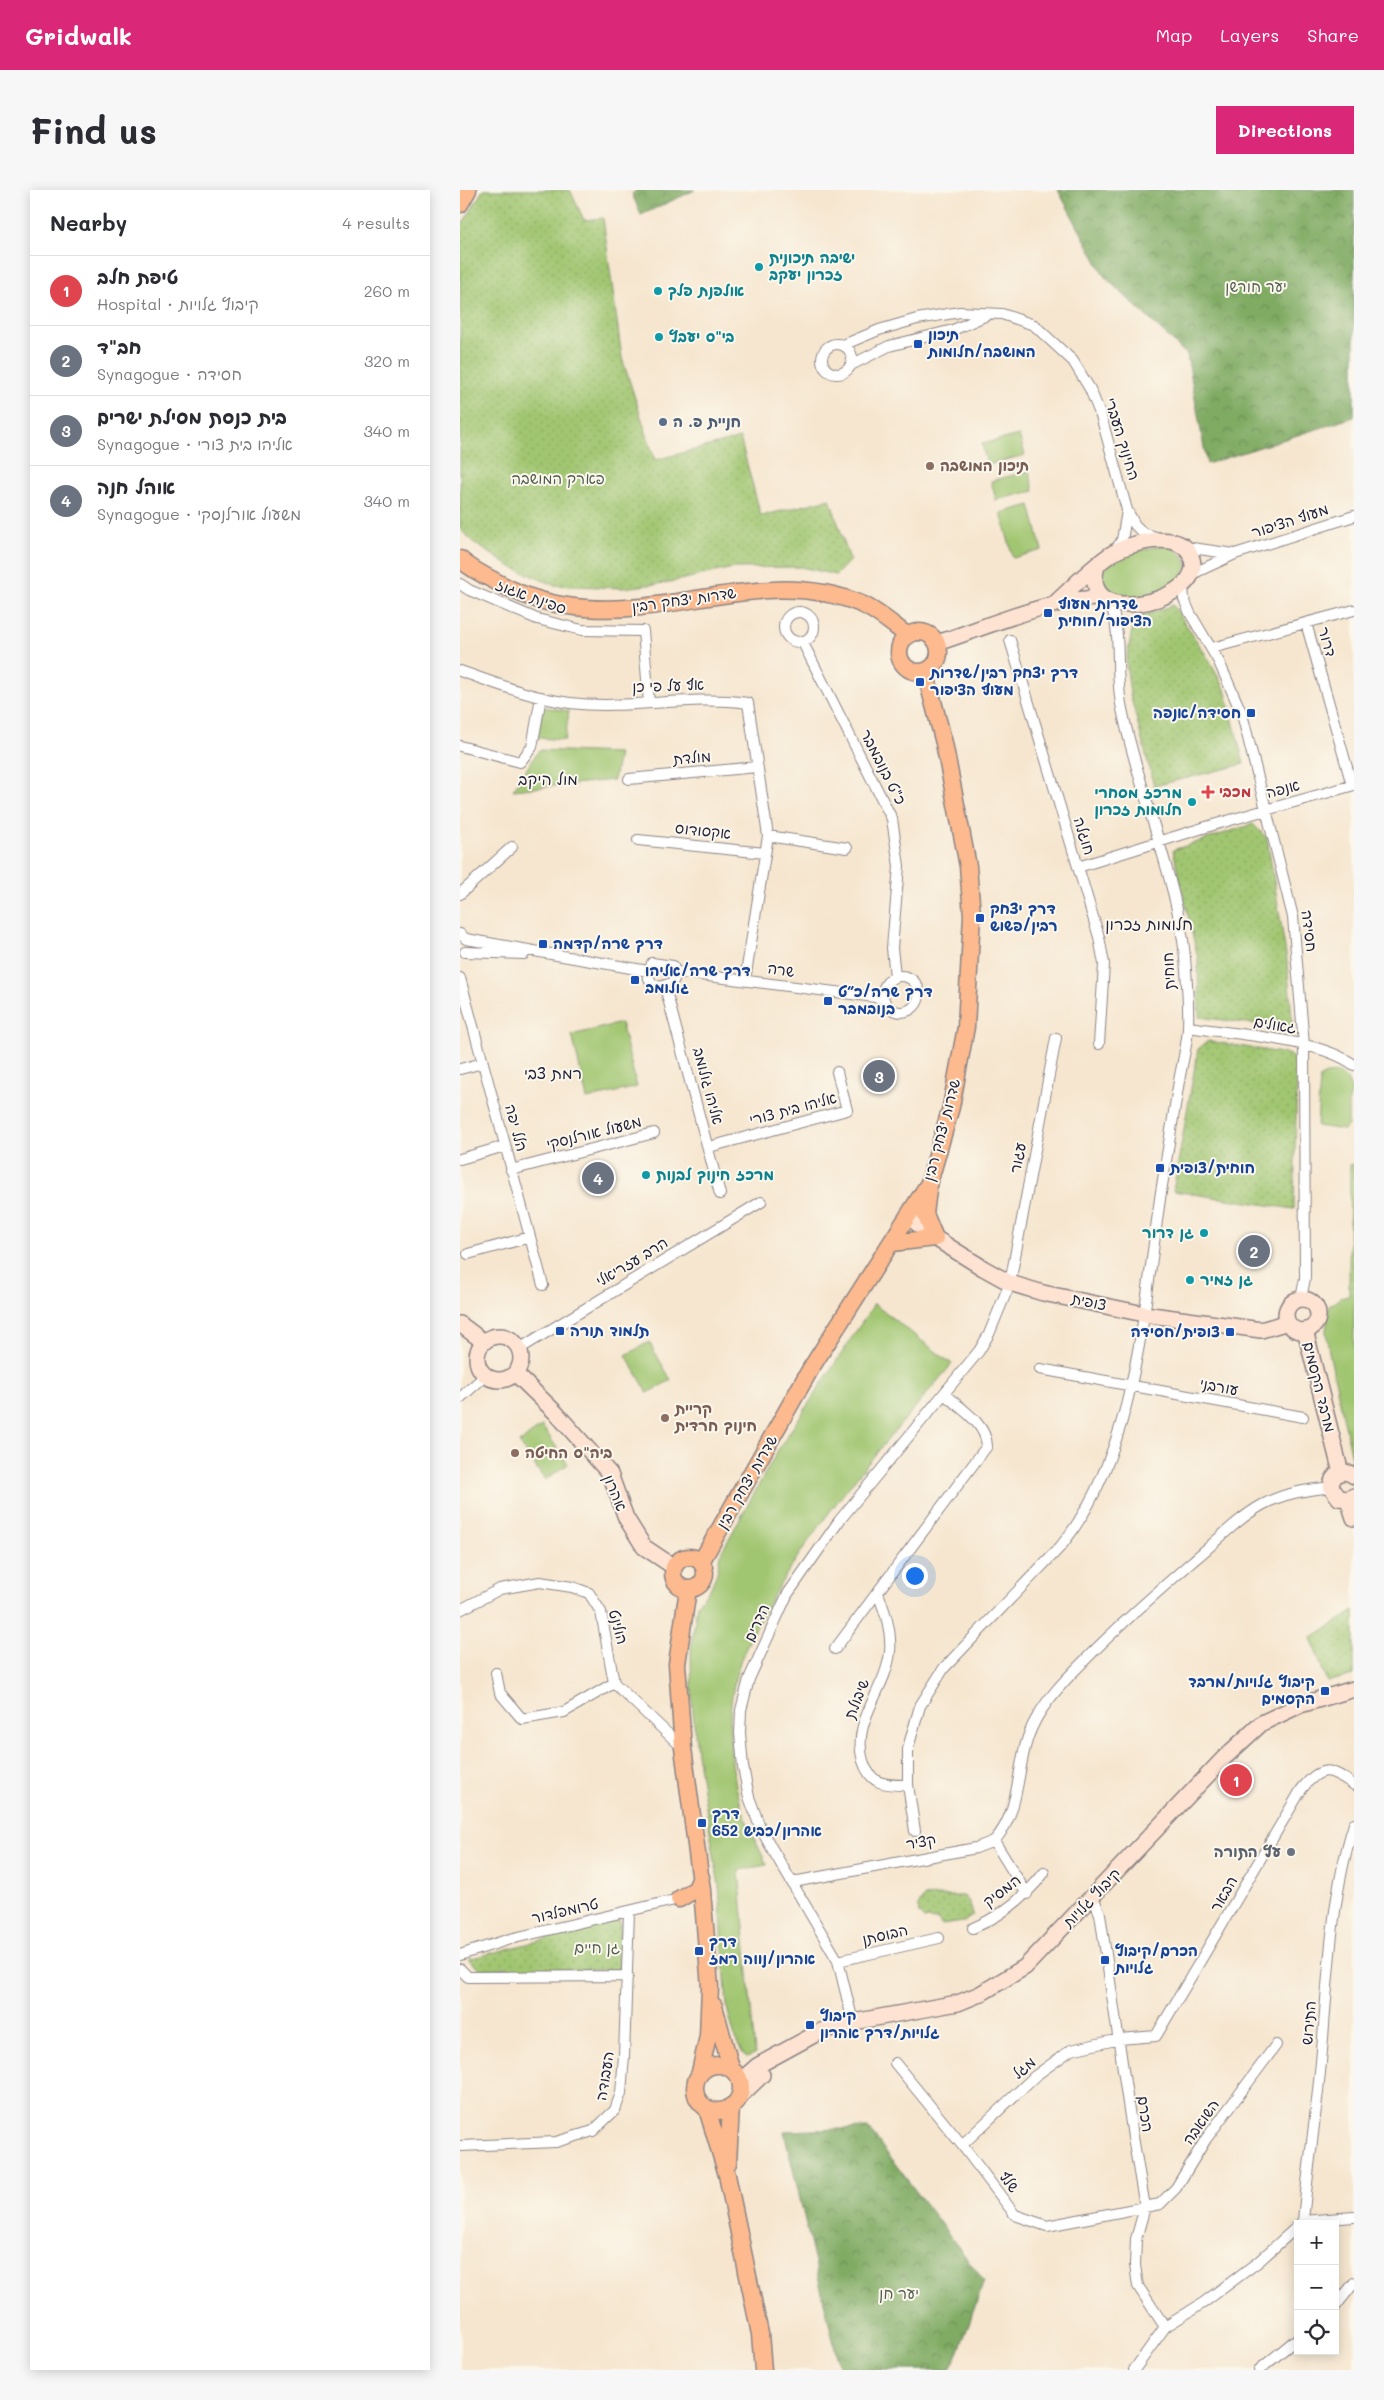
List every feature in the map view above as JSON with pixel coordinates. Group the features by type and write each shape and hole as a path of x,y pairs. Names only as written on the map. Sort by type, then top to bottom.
{"main road":[{"path":"460,204 468,190"},
{"name":"שדרות יצחק רבין","path":"460,559 515,592 549,603 586,608 627,608 745,591 790,589 834,596 862,604 908,636"},
{"path":"921,632 933,638 937,643 939,656 936,663 925,671 913,670 903,663 900,658 901,646 908,636 921,632"},
{"name":"שדרות יצחק רבין","path":"701,1562 811,1368 929,1183 951,1107 966,1027 972,915 968,866 944,742 925,671"},
{"path":"892,1243 934,1238 925,1214 929,1183"},
{"path":"686,1557 694,1557 701,1562 706,1572 705,1577 698,1586 688,1589 675,1581 674,1567 679,1560 686,1557"},
{"path":"688,1589 677,1664 683,1748 700,1877 710,1987 708,2036 700,2072 695,2083 695,2095 707,2109 727,2175 760,2334 763,2370"},
{"path":"679,1899 696,1889 700,1877"},
{"path":"679,1899 704,1913"},
{"path":"710,1987 730,2068 740,2081 735,2102 727,2175"},
{"path":"700,2072 715,2064 730,2068"},
{"path":"707,2109 720,2111 735,2102"}],"street":[{"name":"החינוך העברי","path":"843,345 879,330 916,319 960,312 1002,314 1034,325 1074,361 1090,389 1102,416 1127,510 1135,525 1143,533 1164,540"},
{"path":"851,364 852,355 843,345 834,344 826,348 822,356 822,365 829,373 844,372 851,364 889,346 953,330 988,314"},
{"name":"החינוך העברי","path":"1114,552 1122,540 1127,510"},
{"name":"מעוף הציפור","path":"1187,580 1235,554 1354,516"},
{"path":"937,643 1053,605 1088,598 1107,600 1117,604 1151,600 1187,580 1192,560 1185,547 1172,540 1144,542 1114,552 1053,605"},
{"name":"מעוף הציפור","path":"1185,547 1235,554"},
{"path":"1097,566 1095,584 1107,600"},
{"name":"חסידה","path":"1187,580 1184,599 1190,613 1212,648 1242,714 1293,917 1304,1045 1305,1278 1301,1299"},
{"name":"ספינת אגוז","path":"460,584 469,590 536,619 582,630 643,631 649,703"},
{"name":"חוחית","path":"1107,600 1117,626 1117,680 1122,709 1159,841 1183,941 1188,1027 1144,1314"},
{"name":"דרור","path":"1212,648 1354,610"},
{"name":"דרור","path":"1306,623 1353,785"},
{"name":"חוגלה","path":"1010,640 1099,937 1104,964 1100,1044"},
{"name":"כ\"ט בנובמבר","path":"802,641 892,819 899,866 892,948 895,976"},
{"name":"אף על פי כן","path":"460,671 541,697 570,703 649,703 719,700 748,704 768,836 745,980"},
{"path":"460,746 520,762 532,747 541,697"},
{"name":"מולדת","path":"629,779 757,767"},
{"name":"אנפה","path":"1078,867 1266,809 1353,785"},
{"path":"768,836 847,848"},
{"name":"אקסודוס","path":"638,840 765,853"},
{"path":"460,894 512,847"},
{"path":"547,953 462,952 463,937 648,971"},
{"path":"652,963 673,966 676,972 672,983 665,987 652,984 648,971 652,963"},
{"name":"שרה","path":"676,972 882,998"},
{"path":"895,976 908,977 917,985 919,991 917,1003 907,1012 895,1012 885,1004 882,998 883,987 895,976"},
{"name":"הלל יפה","path":"461,982 543,1285"},
{"name":"אליהו גולומב","path":"665,987 720,1194"},
{"name":"גאולים","path":"1188,1027 1304,1045 1344,1057 1354,1064"},
{"name":"עגור","path":"1010,1283 1056,1038"},
{"path":"460,1069 483,1063"},
{"name":"אליהו בית צורי","path":"709,1147 847,1110 838,1072"},
{"name":"משעול אורלנסקי","path":"511,1170 654,1133"},
{"path":"460,1159 505,1146"},
{"name":"הרב עזריאלי","path":"519,1349 761,1202"},
{"name":"צופית","path":"909,1217 934,1238 1010,1283 1043,1293 1144,1314 1261,1330 1288,1322"},
{"path":"468,1254 530,1237"},
{"name":"הדרים","path":"853,2022 838,1962 760,1827 749,1797 742,1768 741,1710 749,1679 772,1625 796,1582 839,1521 979,1351 989,1334 1010,1283"},
{"path":"1301,1299 1314,1305 1318,1315 1314,1324 1305,1330 1297,1330 1288,1322 1286,1314 1289,1305 1301,1299"},
{"path":"915,1831 908,1785 908,1748 920,1706 944,1668 1054,1553 1076,1526 1101,1481 1120,1422 1130,1387 1144,1314"},
{"path":"460,1324 484,1342"},
{"name":"מרבד הקסמים","path":"1305,1330 1347,1474"},
{"path":"496,1337 503,1337 515,1343 519,1349 521,1362 515,1373 504,1380 486,1376 478,1363 480,1348 484,1342 496,1337"},
{"name":"עורבני","path":"1040,1369 1130,1387 1303,1417"},
{"name":"אהרון","path":"515,1373 556,1412 610,1474 626,1518 644,1546 674,1567"},
{"path":"460,1398 486,1376"},
{"path":"835,1649 987,1446 986,1436 979,1425 944,1394"},
{"path":"1347,1474 1332,1480 1331,1487 1339,1498 1351,1497 1354,1518"},
{"path":"1027,1894 994,1841 1008,1821 1025,1746 1034,1722 1047,1702 1064,1682 1131,1616 1244,1517 1279,1497 1299,1491 1331,1487"},
{"name":"הולינט","path":"460,1610 500,1589 540,1582 572,1587 589,1593 601,1612 614,1683"},
{"name":"שיבולת","path":"878,1593 890,1635 890,1654 885,1671 864,1718 859,1748 864,1765 874,1781 886,1785 908,1785"},
{"path":"496,1673 500,1693 522,1719 564,1712 614,1683 683,1748"},
{"name":"קיבוץ גלויות","path":"740,2081 757,2066 821,2030 853,2022 958,2003 980,1994 1025,1967 1225,1757 1262,1722 1300,1705 1354,1689"},
{"name":"הבאר","path":"1120,2039 1156,2036 1301,1790 1313,1775 1325,1771 1337,1773 1354,1784"},
{"name":"התירוש","path":"1300,2220 1343,1858 1354,1824"},
{"name":"קציר","path":"792,1882 976,1848 994,1841"},
{"name":"המסיק","path":"973,1928 1005,1910 1027,1894 1044,1873"},
{"name":"הכרם","path":"1093,1897 1100,1914 1145,2207 1136,2239 1135,2264 1138,2286 1165,2327"},
{"name":"טרומפלדור","path":"460,1955 510,1939 679,1899"},
{"name":"העבודה","path":"460,2146 556,2142 593,2131 615,2110 621,2093 628,1976 629,1912"},
{"name":"הבוסתן","path":"838,1962 938,1938"},
{"path":"460,1969 468,1978 628,1976"},
{"name":"מגל","path":"962,2145 1035,2076 1071,2050 1120,2039"},
{"name":"השואבה","path":"1145,2207 1160,2204 1176,2188 1206,2139 1276,2044"},
{"name":"קיבוץ גלויות","path":"735,2102 794,2045"},
{"name":"שלף","path":"895,2063 962,2145 1015,2215 1047,2226 1145,2207"},
{"path":"1331,2220 1354,2217"},
{"path":"1134,2370 1165,2327 1203,2303 1258,2262 1294,2229"},
{"path":"1339,2301 1354,2283"},
{"path":"1258,2370 1294,2341"}],"green space":[{"name":"פארק המושבה","path":"483,190 570,190 584,220 603,218 622,358 655,460 740,438 761,516 830,499 850,560 836,575 801,567 733,568 666,583 622,588 554,585 511,567 474,543 460,529 460,228"},
{"path":"637,190 695,190 641,215 632,194"},
{"name":"יער חורשן","path":"1058,190 1354,190 1354,417 1207,464 1187,355 1105,277"},
{"path":"1019,435 1025,455 987,465 982,444"},
{"path":"1029,471 1034,491 996,500 991,481"},
{"path":"1030,505 1042,550 1013,558 1001,513"},
{"path":"1168,544 1183,555 1187,567 1178,585 1133,599 1109,595 1102,582 1104,567 1118,555"},
{"path":"1173,605 1206,655 1225,689 1244,764 1154,786 1130,694 1126,662 1134,619"},
{"path":"543,707 569,711 565,740 538,738"},
{"path":"539,750 619,753 614,780 513,790"},
{"path":"1253,824 1267,838 1287,960 1293,1029 1199,1017 1198,959 1173,850"},
{"path":"621,1023 637,1087 587,1099 572,1035"},
{"path":"1208,1041 1288,1054 1292,1057 1297,1068 1294,1209 1173,1191 1198,1049"},
{"path":"1337,1073 1347,1079 1352,1091 1348,1103 1348,1125 1344,1130 1317,1126 1320,1077 1326,1074"},
{"path":"1350,1164 1354,1165 1354,1467 1326,1331 1329,1306 1340,1298 1349,1296"},
{"path":"874,1304 952,1364 856,1478 811,1538 771,1600 738,1668 731,1705 730,1726 733,1767 742,1807 752,1834 767,1865 739,1870 755,2054 747,2057 742,2053 735,2038 727,2008 719,1886 697,1753 692,1703 691,1650 697,1604 710,1589 717,1573 720,1555 778,1450"},
{"path":"649,1342 671,1380 648,1393 626,1355"},
{"path":"542,1426 568,1464 545,1480 519,1443"},
{"path":"1354,1611 1354,1675 1327,1682 1311,1638"},
{"path":"964,1896 970,1903 973,1915 964,1922 941,1925 938,1920 924,1919 919,1914 918,1906 924,1897"},
{"name":"גן חיים","path":"620,1920 619,1970 480,1969 468,1959"},
{"name":"יער חן","path":"868,2128 984,2281 960,2349 950,2370 840,2370 784,2131"}],"place":[{"name":"ישיבה תיכונית זכרון יעקב","path":"759,267"},
{"name":"אולפנת פלך","path":"658,291"},
{"name":"בי\"ס יעבץ","path":"659,337"},
{"name":"תיכון המושבה/חלומות","path":"918,344"},
{"name":"חניית פ. ה","path":"663,422"},
{"name":"תיכון המושבה","path":"930,466"},
{"name":"שדרות מעוף הציפור/חוחית","path":"1048,613"},
{"name":"דרך יצחק רבין/שדרות מעוף הציפור","path":"920,682"},
{"name":"חסידה/אנפה","path":"1251,713"},
{"name":"מכבי","path":"1208,792"},
{"name":"מרכז מסחרי חלומות זכרון","path":"1192,802"},
{"name":"דרך יצחק רבין/פשוש","path":"980,918"},
{"name":"דרך שרה/קדמה","path":"543,944"},
{"name":"דרך שרה/אליהו גולומב","path":"635,980"},
{"name":"דרך שרה/כ״ט בנובמבר","path":"828,1001"},
{"name":"בית כנסת מסילת ישרים","path":"879,1076"},
{"name":"חוחית/צופית","path":"1160,1168"},
{"name":"מרכז חינוך לבנות","path":"646,1175"},
{"name":"אוהל חנה","path":"598,1178"},
{"name":"גן דרור","path":"1204,1233"},
{"name":"חב\"ד","path":"1254,1251"},
{"name":"גן זמיר","path":"1190,1280"},
{"name":"תלמוד תורה","path":"560,1331"},
{"name":"צופית/חסידה","path":"1230,1332"},
{"name":"קריית חינוך חרדית","path":"665,1418"},
{"name":"ביה\"ס החיטה","path":"515,1453"},
{"name":"קיבוץ גלויות/מרבד הקסמים","path":"1325,1691"},
{"name":"טיפת חלב","path":"1236,1780"},
{"name":"דרך אהרון/כביש 652","path":"702,1823"},
{"name":"עץ התורה","path":"1291,1852"},
{"name":"דרך אהרון/נווה רמז","path":"699,1951"},
{"name":"הכרם/קיבוץ גלויות","path":"1105,1960"},
{"name":"קיבוץ גלויות/דרך אהרון","path":"810,2025"}],"district":[{"name":"מול היקב","path":"548,779"},
{"name":"חלומות זכרון","path":"1149,924"},
{"name":"רמת צבי","path":"553,1073"}]}
